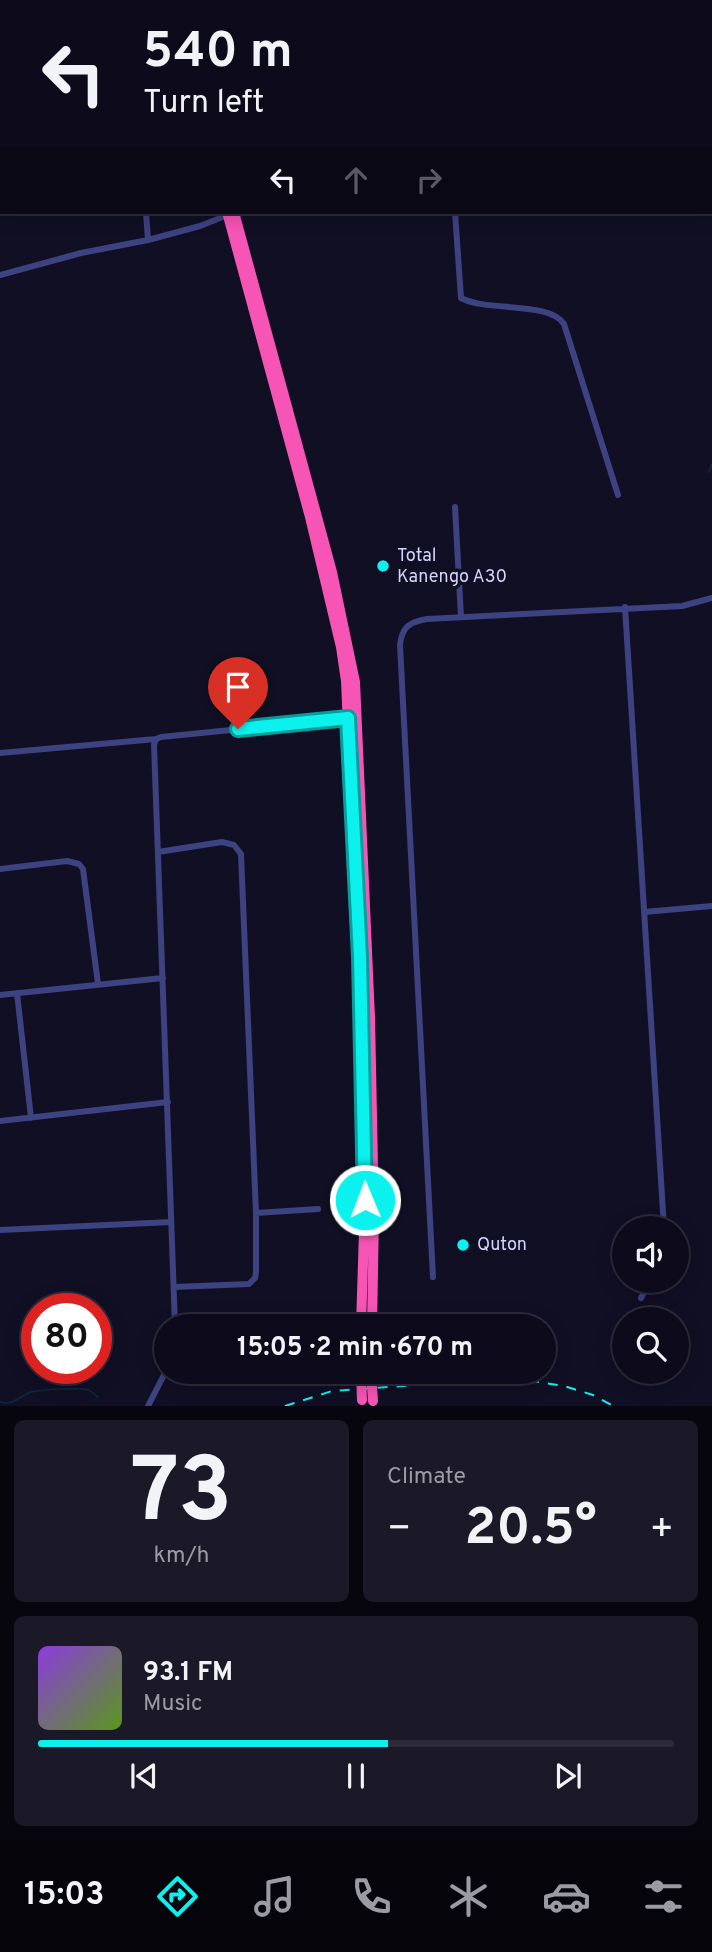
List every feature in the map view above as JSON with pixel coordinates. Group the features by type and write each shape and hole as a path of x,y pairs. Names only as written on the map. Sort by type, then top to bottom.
{"highway":[{"path":"230,214 335,585 355,682 353,717 365,1200 361,1314"},
{"path":"353,717 371,1044 374,1216 372,1314"},
{"path":"364,1384 368,1403"},
{"path":"368,1403 370,1384"}],"street":[{"path":"146,214 148,240"},
{"path":"0,275 81,253 148,240 200,226 228,214"},
{"path":"455,214 461,298 479,305 554,314 564,324 618,495"},
{"path":"455,507 461,617"},
{"path":"433,1278 400,645 405,628 417,621 625,607 682,606 712,598"},
{"path":"625,607 663,1216"},
{"path":"0,753 353,717"},
{"path":"156,739 153,751 175,1314"},
{"path":"158,852 222,842 234,845 242,854 257,1213 256,1278 249,1284 174,1287"},
{"path":"0,869 67,861 79,864 83,869 98,984"},
{"path":"644,912 712,906"},
{"path":"0,995 163,978"},
{"path":"17,993 31,1118"},
{"path":"0,1121 168,1102"},
{"path":"257,1213 318,1209"},
{"path":"0,1230 171,1222"},
{"path":"641,1298 644,1293"},
{"path":"148,1406 159,1384"}],"waterway":[{"path":"709,472 712,464"},
{"path":"0,1402 13,1402 31,1392 60,1389 89,1390 98,1397"}],"railway":[{"path":"285,1406 332,1391 514,1378 564,1386 593,1395 613,1406"}],"place":[{"name":"Total Kanengo A30","path":"383,566"},
{"name":"Quton","path":"463,1245"}],"route":[{"path":"238,729 348,718 360,957 365,1200"}]}
